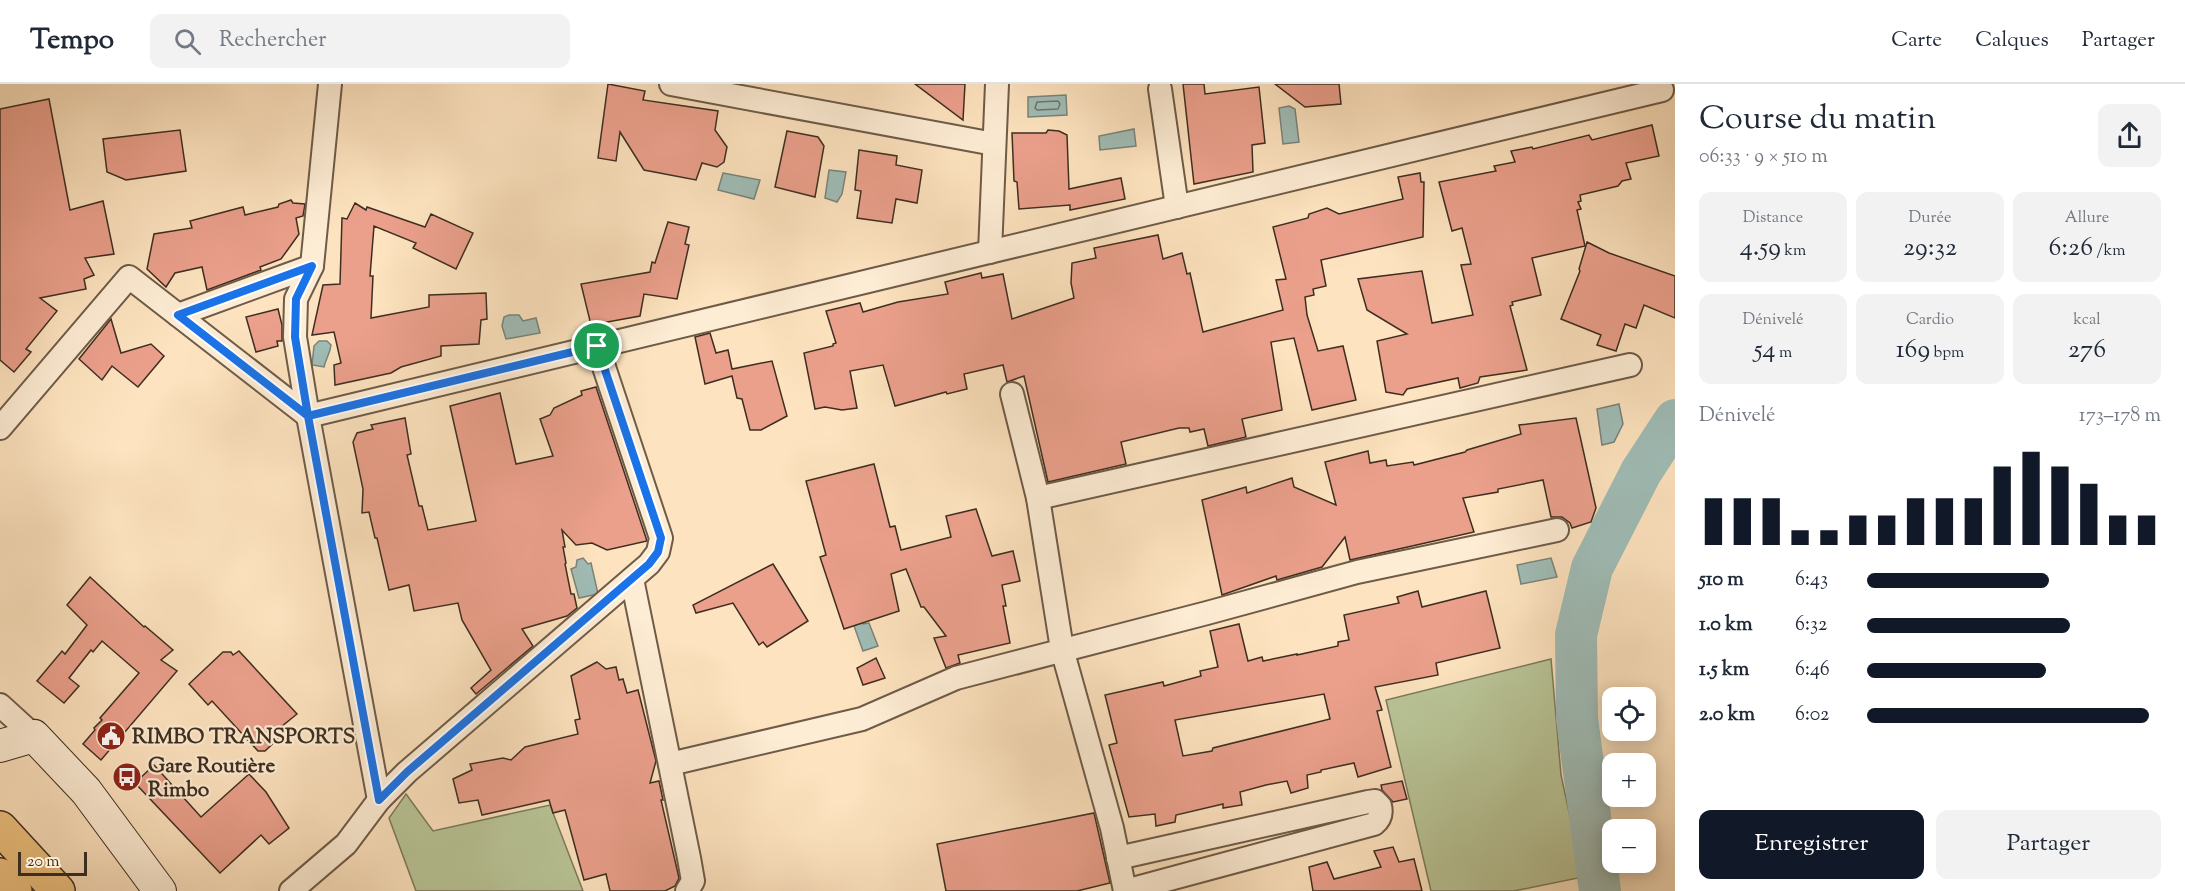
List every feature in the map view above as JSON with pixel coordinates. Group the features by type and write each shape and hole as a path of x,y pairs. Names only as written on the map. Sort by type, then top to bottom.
{"highway":[{"path":"0,828 58,891"},
{"path":"0,875 15,891"}],"main road":[{"path":"0,746 34,736 86,791 160,891"}],"street":[{"path":"330,84 312,266 296,299 295,337 379,800"},
{"path":"671,84 994,144"},
{"path":"990,252 997,84"},
{"path":"1160,90 1177,207"},
{"path":"308,416 1662,90"},
{"path":"178,315 312,266"},
{"path":"0,428 129,277 308,416"},
{"path":"291,891 346,844 379,800 407,772 632,579 649,564 658,552 661,538 597,346"},
{"path":"1038,498 1630,365"},
{"path":"1012,394 1038,498 1062,649 1112,828 1118,858 1125,891 1374,824 1382,813 1375,801 1368,802 1118,858"},
{"path":"670,764 862,719 956,678 1062,649 1207,614 1357,572 1557,530"},
{"path":"632,579 693,881 687,891"},
{"path":"0,705 34,736"},
{"path":"1269,824 1274,851"}],"green space":[{"path":"1551,659 1561,775 1583,877 1514,891 1431,891 1386,700"},
{"path":"406,794 433,831 550,805 583,891 416,891 389,818"}],"water":[{"path":"1066,95 1067,115 1028,117 1028,97"},
{"path":"1289,106 1295,109 1299,142 1283,144 1279,108"},
{"path":"1134,129 1136,146 1100,150 1099,136"},
{"path":"829,170 846,172 842,194 837,202 825,198"},
{"path":"723,173 760,180 754,199 718,190"},
{"path":"519,315 523,321 536,318 540,333 506,339 502,326 504,317"},
{"path":"319,341 327,341 331,345 324,367 312,365 314,346"},
{"path":"1619,404 1623,424 1614,442 1602,445 1597,409"},
{"path":"583,558 588,564 591,563 598,594 579,598 571,569 576,567 577,560"},
{"path":"1551,558 1557,577 1521,584 1517,565"},
{"path":"861,620 863,624 869,623 878,646 863,651 853,623"}],"building":[{"path":"608,84 645,91 643,100 718,111 715,130 727,147 724,162 717,167 702,163 696,180 644,170 620,132 616,161 598,158"},
{"path":"915,84 965,84 963,120"},
{"path":"1183,84 1204,84 1205,94 1259,87 1265,143 1252,145 1253,172 1194,184"},
{"path":"1275,84 1339,84 1341,104 1305,107"},
{"path":"49,99 70,210 103,201 114,254 85,258 94,275 84,279 86,289 40,298 57,311 26,349 31,352 14,372 0,360 0,109"},
{"path":"1652,125 1659,156 1626,163 1631,179 1622,181 1618,186 1580,195 1581,201 1578,202 1581,209 1577,210 1585,246 1532,258 1541,295 1512,302 1513,305 1510,306 1527,370 1480,377 1478,383 1460,388 1458,378 1407,389 1403,395 1386,392 1377,341 1407,334 1367,310 1358,279 1422,271 1432,323 1473,315 1461,265 1471,264 1462,228 1452,231 1439,182 1496,171 1494,166 1515,162 1511,151 1532,147 1533,149 1589,135 1592,140"},
{"path":"180,130 186,171 126,180 107,172 103,139"},
{"path":"1048,130 1059,131 1067,135 1069,189 1121,178 1125,199 1070,210 1070,205 1019,209 1017,182 1014,181 1012,133 1046,133"},
{"path":"787,131 818,137 824,146 815,197 775,187"},
{"path":"859,150 897,156 896,165 922,170 917,203 896,199 892,223 857,218 861,191 855,190"},
{"path":"1420,173 1421,182 1424,182 1423,237 1321,260 1326,286 1313,289 1314,295 1305,297 1307,315 1318,351 1343,346 1356,400 1312,410 1294,338 1271,342 1282,410 1242,419 1246,437 1208,446 1204,429 1190,432 1189,428 1179,428 1121,442 1126,464 1048,482 1024,376 1007,382 1003,365 964,374 967,389 947,394 946,392 895,406 883,365 850,371 857,408 815,409 804,353 833,346 836,343 826,311 860,303 863,312 898,302 948,294 945,282 981,273 982,278 1003,274 1012,319 1074,298 1071,283 1072,263 1096,258 1094,248 1158,235 1163,259 1182,253 1187,274 1190,273 1203,332 1283,310 1276,280 1286,279 1273,227 1308,218 1309,214 1327,208 1339,214 1403,199 1398,177"},
{"path":"291,200 293,203 305,204 303,216 296,218 299,234 281,259 260,267 261,270 207,290 202,267 175,273 166,287 147,269 154,234 192,228 190,221 243,207 245,215 278,207 279,204"},
{"path":"355,203 366,210 367,207 425,227 431,214 473,233 456,269 413,248 416,243 374,226 370,276 373,276 371,318 429,307 429,295 486,293 487,319 481,320 479,344 441,346 441,356 401,367 391,373 335,385 334,365 341,363 334,332 312,335 323,285 340,284 342,218 347,219"},
{"path":"668,222 689,227 685,244 689,245 677,299 644,294 640,316 591,325 581,284 650,272"},
{"path":"1587,242 1609,253 1675,276 1675,318 1644,305 1636,328 1625,324 1616,351 1597,345 1601,335 1561,319 1580,271"},
{"path":"278,309 282,325 282,341 277,341 278,346 256,352 246,317"},
{"path":"111,319 121,353 151,344 164,356 138,387 112,366 102,380 79,359"},
{"path":"710,333 716,353 728,350 732,369 772,361 787,416 761,430 750,430 742,399 737,398 732,376 705,384 695,337"},
{"path":"596,387 647,541 607,550 592,543 576,545 562,530 565,564 571,594 574,594 577,608 567,616 522,629 533,646 476,694 471,688 491,670 462,620 458,603 414,611 409,585 389,590 369,512 362,513 363,489 353,442 357,433 373,429 371,425 405,418 411,454 407,455 419,506 422,506 428,530 476,521 450,406 500,393 516,464 553,456 540,419 550,415 554,408 582,395 581,391"},
{"path":"1576,418 1596,508 1591,522 1572,528 1570,523 1562,517 1551,517 1543,480 1498,489 1498,492 1463,498 1474,532 1350,560 1345,537 1322,567 1277,580 1276,576 1222,595 1202,500 1246,487 1247,493 1292,478 1294,487 1336,505 1325,462 1368,451 1370,463 1386,460 1387,466 1413,462 1414,465 1521,434 1519,425"},
{"path":"874,464 890,527 895,526 901,550 951,537 946,516 976,509 992,556 1013,551 1020,581 1002,585 1006,606 1003,606 1010,643 958,655 960,663 946,668 934,638 946,636 924,607 921,607 906,569 891,574 899,611 844,629 820,557 826,555 806,481"},
{"path":"773,564 808,621 767,647 763,642 759,645 733,603 696,613 693,605"},
{"path":"90,577 144,627 173,650 161,660 177,671 101,760 83,744 102,720 100,718 139,673 102,641 93,652 91,650 69,678 79,686 64,703 37,681 62,651 65,654 87,625 67,605"},
{"path":"1418,591 1422,607 1486,591 1500,648 1436,663 1438,675 1375,687 1382,710 1377,711 1391,767 1358,777 1354,763 1321,770 1321,772 1307,775 1308,788 1291,793 1287,781 1266,785 1240,792 1242,805 1223,808 1223,804 1176,815 1175,822 1156,826 1155,814 1129,817 1109,745 1117,743 1105,695 1163,682 1164,686 1201,676 1200,671 1218,667 1210,631 1239,624 1248,661 1262,657 1263,661 1338,646 1338,642 1349,640 1344,615 1399,603 1397,597","holes":["1324,694 1330,719 1213,748 1212,751 1183,756 1175,720"]},
{"path":"239,651 297,714 281,727 284,733 265,751 258,751 212,701 208,705 189,684 223,652 231,652 233,655"},
{"path":"876,658 885,678 863,685 857,668"},
{"path":"597,662 606,669 616,667 619,680 623,679 627,693 638,690 656,761 650,783 659,781 663,800 661,800 679,878 675,886 665,891 610,891 606,874 584,880 565,810 553,813 549,800 482,815 478,800 459,803 453,779 472,770 470,764 503,758 511,760 525,747 578,734 575,720 580,719 571,676"},
{"path":"154,765 201,817 249,774 266,792 289,828 269,844 261,835 220,873 135,783"},
{"path":"1402,781 1407,799 1393,802 1382,790 1381,785"},
{"path":"1094,813 1110,883 1077,891 946,891 937,844"},
{"path":"1393,847 1399,862 1414,859 1422,891 1313,891 1309,867 1327,862 1334,879 1381,867 1374,851"}],"waterway":[{"path":"1600,891 1577,719 1576,635 1592,568 1641,472 1675,420"}],"place":[{"name":"RIMBO TRANSPORTS","path":"111,736"},
{"name":"Gare Routière Rimbo","path":"127,777"}],"route":[{"path":"597,346 308,416 178,315 312,266 296,299 295,337 308,416 379,800 407,772 649,564 658,552 661,538 597,346"}]}
